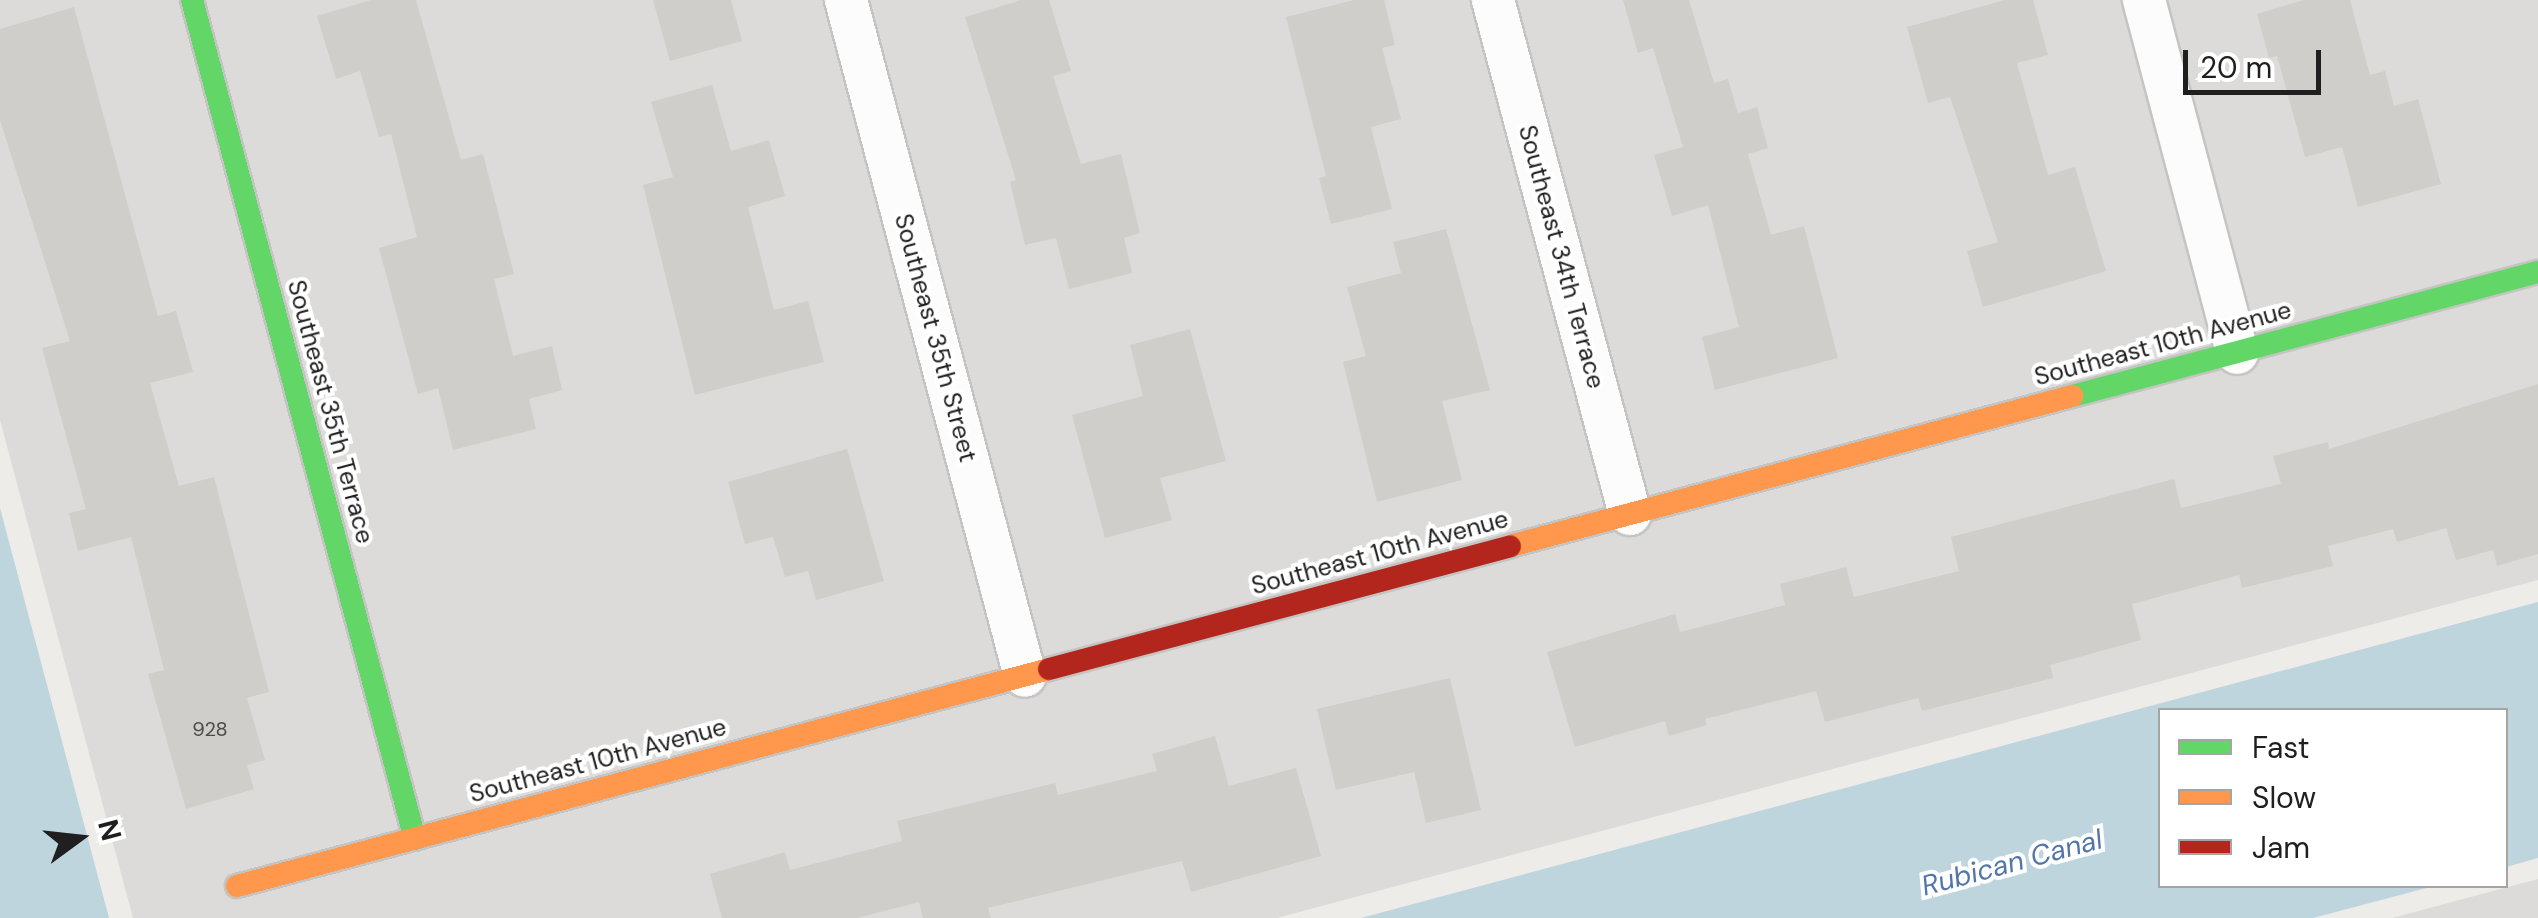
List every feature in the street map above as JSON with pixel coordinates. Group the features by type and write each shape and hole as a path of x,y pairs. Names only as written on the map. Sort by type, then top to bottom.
{"street":[{"name":"Southeast 35th Terrace","path":"192,0 416,838"},
{"name":"Southeast 35th Street","path":"846,0 1025,676"},
{"name":"Southeast 34th Terrace","path":"1493,0 1630,514"},
{"path":"2144,0 2237,353"},
{"name":"Southeast 10th Avenue","path":"237,886 2538,272"}],"shaded area":[{"path":"0,0 2538,0 2538,580 1277,918 133,918 0,420"},
{"path":"2538,879 2538,918 2392,918 2508,888"}],"water":[{"path":"0,508 109,918 0,918"},
{"name":"Rubican Canal","path":"2538,602 2538,858 2508,866 2508,708 2158,708 2158,888 2426,888 2313,918 1361,918"}],"building":[{"path":"371,0 416,0 461,160 483,154 514,274 494,279 513,356 552,346 562,390 529,399 536,429 453,450 438,388 418,394 379,248 417,237 391,134 379,137 360,71 336,79 317,16"},
{"path":"653,0 731,0 742,41 670,61"},
{"path":"1021,0 1049,0 1071,71 1053,76 1081,164 1121,154 1140,233 1124,238 1132,273 1069,289 1056,238 1025,245 1010,182 1016,180 965,17"},
{"path":"1354,0 1384,0 1395,45 1382,48 1401,119 1371,127 1392,209 1331,224 1319,178 1326,176 1286,17"},
{"path":"1623,0 1689,0 1714,83 1728,79 1738,113 1757,107 1768,148 1748,154 1771,235 1804,226 1838,358 1715,390 1702,337 1739,327 1708,205 1672,216 1654,155 1683,147 1653,48 1638,53"},
{"path":"2005,0 2033,0 2048,55 2017,63 2048,175 2075,167 2106,271 1983,307 1967,251 1998,242 1950,97 1928,103 1907,27"},
{"path":"2304,0 2350,0 2370,75 2385,71 2394,106 2418,99 2441,184 2358,207 2342,147 2305,157 2277,56 2269,58 2257,14"},
{"path":"74,7 158,316 176,311 193,372 150,383 179,486 214,477 269,692 247,698 265,760 247,765 254,789 186,809 148,674 164,670 131,537 78,551 69,513 86,509 42,348 70,341 0,120 0,29"},
{"path":"712,85 731,151 769,140 785,196 748,207 774,310 808,301 824,362 695,395 643,185 673,177 651,102"},
{"path":"1446,229 1490,390 1442,401 1462,480 1377,502 1343,362 1366,356 1347,287 1401,273 1393,242"},
{"path":"1190,329 1226,461 1160,478 1172,520 1105,538 1072,415 1143,396 1130,345"},
{"path":"2538,384 2538,554 2497,566 2493,550 2456,560 2446,528 2397,542 2393,529 2328,546 2333,566 2242,588 2239,575 2132,604 2141,640 2050,665 2053,678 1922,711 1918,698 1825,722 1816,691 1705,719 1707,725 1669,736 1665,721 1575,747 1547,652 1675,614 1680,632 1785,605 1780,584 1846,567 1854,597 1959,571 1951,537 2174,479 2181,508 2281,484 2273,456 2328,442 2329,449"},
{"path":"847,449 884,581 816,600 808,571 785,577 773,537 745,544 728,482"},
{"path":"1450,678 1481,810 1426,823 1414,772 1336,790 1317,709"},
{"path":"1215,736 1229,786 1296,768 1321,856 1191,892 1182,861 988,908 991,918 923,918 919,902 857,918 722,918 710,874 785,852 790,870 902,841 897,821 1055,783 1058,795 1157,771 1152,754"}],"traffic: fast":[{"path":"192,0 415,839"},
{"path":"2072,396 2538,272"}],"traffic: slow":[{"path":"1510,546 2072,396"},
{"path":"237,886 1049,669"}],"traffic: jam":[{"path":"1049,669 1510,546"}]}
